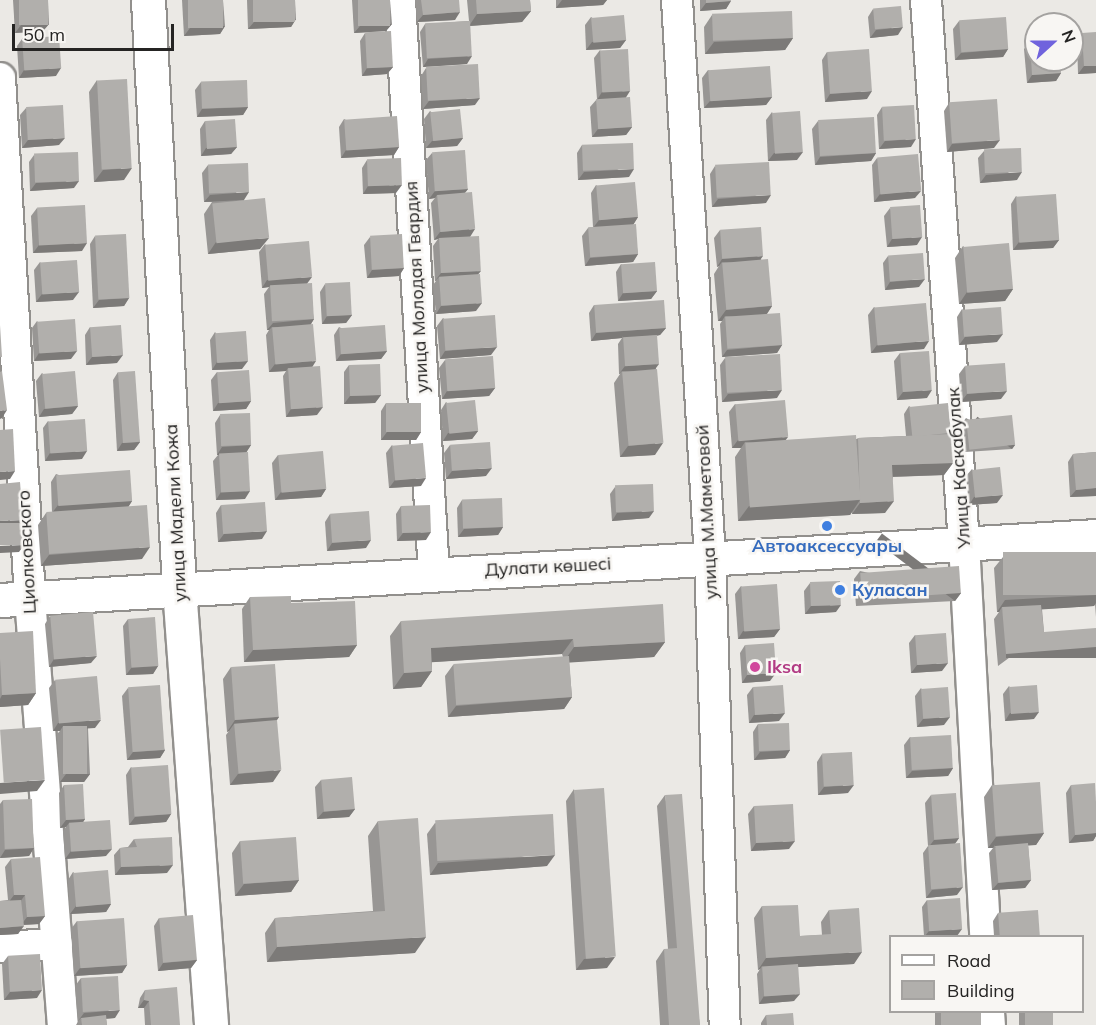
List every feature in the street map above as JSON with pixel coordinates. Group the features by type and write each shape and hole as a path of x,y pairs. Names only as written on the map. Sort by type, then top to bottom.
{"main road":[{"name":"улица Мадели Кожа","path":"148,0 179,588 211,1025"},
{"name":"Дулати көшесі","path":"15,599 1096,536"}],"street":[{"name":"улица Молодая Гвардия","path":"400,0 434,574"},
{"name":"улица М.Маметовой","path":"677,0 710,558 725,1025"},
{"name":"Улица Каскабулак","path":"926,0 964,543 985,935"},
{"name":"Циолковского","path":"0,78 15,599 57,944 63,1025"},
{"path":"0,947 57,944"}],"building":[{"path":"19,0 48,0 48,25 19,25"},
{"path":"188,0 223,0 223,28 188,28"},
{"path":"253,0 295,0 295,22 253,22"},
{"path":"358,0 390,0 390,26 358,26"},
{"path":"421,0 459,0 460,12 423,15"},
{"path":"476,0 530,0 531,11 477,14"},
{"path":"706,0 731,0 731,1 706,3"},
{"path":"901,6 903,27 875,29 873,8"},
{"path":"792,11 793,38 713,41 712,14"},
{"path":"624,15 626,40 593,43 591,18"},
{"path":"1006,17 1008,49 961,52 959,20"},
{"path":"470,21 472,56 427,58 425,23"},
{"path":"391,31 393,67 367,68 365,32"},
{"path":"1096,32 1096,66 1084,66 1084,33"},
{"path":"59,36 61,68 24,71 22,39"},
{"path":"628,49 630,91 602,92 600,50"},
{"path":"869,49 872,91 830,94 827,52"},
{"path":"478,64 480,98 428,101 426,67"},
{"path":"770,66 772,97 710,101 708,70"},
{"path":"1032,72 1061,72 1061,73 1032,75"},
{"path":"127,79 132,168 102,169 97,81"},
{"path":"247,80 248,107 202,109 201,82"},
{"path":"630,97 632,127 598,129 596,99"},
{"path":"997,99 1000,140 952,143 949,102"},
{"path":"63,105 65,138 28,140 26,107"},
{"path":"914,105 916,139 884,141 882,107"},
{"path":"460,109 463,138 433,141 430,112"},
{"path":"800,111 803,152 775,154 772,113"},
{"path":"397,116 399,147 346,151 344,120"},
{"path":"874,117 876,153 820,156 818,120"},
{"path":"235,119 237,147 207,149 205,121"},
{"path":"633,143 634,169 583,171 582,145"},
{"path":"1021,148 1022,172 985,173 984,149"},
{"path":"465,150 468,189 435,191 432,152"},
{"path":"78,152 79,181 35,183 34,154"},
{"path":"918,154 921,191 880,194 877,158"},
{"path":"401,158 402,185 368,186 367,159"},
{"path":"769,162 771,195 717,198 715,165"},
{"path":"248,163 249,192 209,193 208,164"},
{"path":"635,182 638,217 599,220 596,185"},
{"path":"472,192 475,229 440,232 437,195"},
{"path":"1056,194 1059,240 1019,243 1016,197"},
{"path":"265,198 269,238 216,243 212,204"},
{"path":"85,205 87,243 39,245 37,208"},
{"path":"920,205 922,237 892,239 890,207"},
{"path":"636,224 638,254 590,257 588,227"},
{"path":"761,227 763,256 722,259 720,230"},
{"path":"126,234 129,298 98,300 95,236"},
{"path":"402,234 404,268 372,270 370,236"},
{"path":"479,236 481,271 441,273 439,238"},
{"path":"309,241 312,277 268,281 265,245"},
{"path":"1009,243 1013,289 967,293 963,247"},
{"path":"923,253 925,279 890,281 888,255"},
{"path":"768,259 772,306 726,310 722,263"},
{"path":"77,260 79,292 42,295 40,263"},
{"path":"655,262 657,291 623,293 621,264"},
{"path":"480,274 482,303 441,306 439,277"},
{"path":"350,282 352,315 327,316 325,283"},
{"path":"312,283 314,319 272,321 270,285"},
{"path":"664,300 666,328 596,333 594,305"},
{"path":"926,303 929,341 878,345 874,308"},
{"path":"1001,307 1003,334 964,337 962,310"},
{"path":"780,313 782,345 727,349 725,317"},
{"path":"495,315 497,347 445,351 443,319"},
{"path":"75,319 77,351 39,354 37,322"},
{"path":"313,324 316,361 275,364 272,328"},
{"path":"0,325 2,357 0,357"},
{"path":"121,325 123,355 92,357 90,327"},
{"path":"385,325 387,351 341,354 339,328"},
{"path":"246,331 248,361 217,363 215,333"},
{"path":"657,335 659,364 625,366 623,337"},
{"path":"929,351 932,390 903,392 900,353"},
{"path":"780,354 782,390 727,393 725,357"},
{"path":"493,356 495,388 447,391 445,359"},
{"path":"1005,363 1007,391 967,394 965,366"},
{"path":"380,364 381,395 350,396 349,365"},
{"path":"320,366 323,407 291,409 288,368"},
{"path":"657,369 663,443 629,446 622,372"},
{"path":"249,370 251,401 219,403 217,372"},
{"path":"2,371 7,410 0,411 0,372"},
{"path":"75,371 78,406 45,409 42,374"},
{"path":"135,371 140,442 123,443 118,372"},
{"path":"475,400 478,431 449,434 446,403"},
{"path":"785,400 788,437 738,441 735,404"},
{"path":"386,403 421,403 421,432 386,432"},
{"path":"948,403 951,433 912,437 909,407"},
{"path":"250,413 251,445 221,446 220,414"},
{"path":"1012,415 1015,445 969,450 966,420"},
{"path":"85,419 87,451 50,454 48,422"},
{"path":"13,429 15,471 0,472 0,430"},
{"path":"951,434 953,463 892,465 894,501 860,503 858,438"},
{"path":"856,435 861,500 750,508 745,443"},
{"path":"490,442 492,468 452,471 450,445"},
{"path":"423,443 426,478 395,481 392,446"},
{"path":"323,451 326,489 281,493 278,455"},
{"path":"248,452 250,491 221,492 219,454"},
{"path":"1096,452 1096,488 1076,490 1073,454"},
{"path":"1000,467 1003,495 975,498 972,470"},
{"path":"130,470 132,501 58,506 56,475"},
{"path":"20,482 23,520 0,521 0,484"},
{"path":"653,484 654,511 616,512 615,485"},
{"path":"502,498 503,527 463,528 462,499"},
{"path":"265,502 267,531 223,534 221,505"},
{"path":"147,505 150,547 49,554 46,512"},
{"path":"430,505 431,532 402,533 401,506"},
{"path":"369,511 371,540 332,543 330,514"},
{"path":"0,523 24,523 24,545 0,545"},
{"path":"1003,552 1096,552 1096,595 1003,595"},
{"path":"959,566 961,593 862,600 860,573"},
{"path":"840,581 841,605 811,606 810,582"},
{"path":"777,584 780,629 744,631 741,587"},
{"path":"291,596 291,603 355,601 357,645 253,650 250,597"},
{"path":"663,604 665,642 574,647 573,639 431,648 432,671 404,673 401,621"},
{"path":"1041,605 1044,632 1096,628 1096,647 1006,654 1002,607"},
{"path":"93,612 97,656 54,660 50,616"},
{"path":"155,617 158,666 131,668 128,619"},
{"path":"33,631 36,693 2,695 0,633"},
{"path":"946,633 948,663 917,665 915,635"},
{"path":"774,643 776,673 747,675 745,645"},
{"path":"569,656 572,697 456,705 453,664"},
{"path":"275,664 279,717 235,720 231,667"},
{"path":"97,676 101,720 59,723 55,680"},
{"path":"160,685 165,750 133,752 128,687"},
{"path":"783,685 785,713 755,715 753,687"},
{"path":"1037,685 1039,712 1011,714 1009,687"},
{"path":"948,687 950,717 923,719 921,689"},
{"path":"277,720 281,770 239,774 234,724"},
{"path":"789,723 790,750 759,751 758,724"},
{"path":"63,726 87,726 87,774 63,774"},
{"path":"41,727 45,780 4,783 0,730"},
{"path":"951,735 953,768 912,770 910,737"},
{"path":"852,752 854,785 824,787 822,754"},
{"path":"168,765 171,814 135,816 131,768"},
{"path":"352,777 355,809 324,812 321,780"},
{"path":"1040,782 1044,833 996,836 992,785"},
{"path":"1095,783 1096,833 1075,835 1071,785"},
{"path":"83,784 85,819 66,820 64,785"},
{"path":"604,788 616,957 586,959 574,790"},
{"path":"956,793 959,838 934,840 931,795"},
{"path":"682,794 700,1025 669,1025 664,949 677,948 665,795"},
{"path":"32,799 34,848 5,849 3,800"},
{"path":"793,804 795,841 756,843 754,806"},
{"path":"553,814 555,855 437,861 435,820"},
{"path":"418,818 426,937 277,947 275,918 385,911 378,821"},
{"path":"110,820 112,849 71,852 69,823"},
{"path":"172,837 173,865 121,867 120,848 137,847 134,839"},
{"path":"296,837 299,880 243,884 240,841"},
{"path":"960,843 963,887 931,889 928,845"},
{"path":"1028,843 1031,880 998,883 995,846"},
{"path":"40,857 45,916 27,917 25,895 14,895 11,859"},
{"path":"108,870 111,904 76,907 73,873"},
{"path":"960,898 962,929 929,931 927,900"},
{"path":"21,900 24,926 0,928 0,901"},
{"path":"798,905 800,936 831,934 829,910 859,908 862,952 766,958 762,906"},
{"path":"1038,910 1040,935 1000,935 998,913"},
{"path":"193,915 197,960 163,963 159,918"},
{"path":"124,918 127,965 80,968 77,921"},
{"path":"40,954 42,990 10,992 8,956"},
{"path":"798,964 800,994 764,996 762,967"},
{"path":"118,976 120,1010 83,1012 81,978"},
{"path":"177,987 180,1025 151,1025 149,1001 144,1000 145,990"},
{"path":"793,1013 794,1025 767,1025 766,1015"},
{"path":"941,1013 981,1013 981,1025 941,1025"},
{"path":"1025,1013 1053,1013 1053,1025 1025,1025"},
{"path":"106,1015 107,1025 82,1025 81,1018"}],"place":[{"name":"Автоаксессуары","path":"827,526"},
{"name":"Куласан","path":"840,590"},
{"name":"Iksa","path":"755,667"}]}
